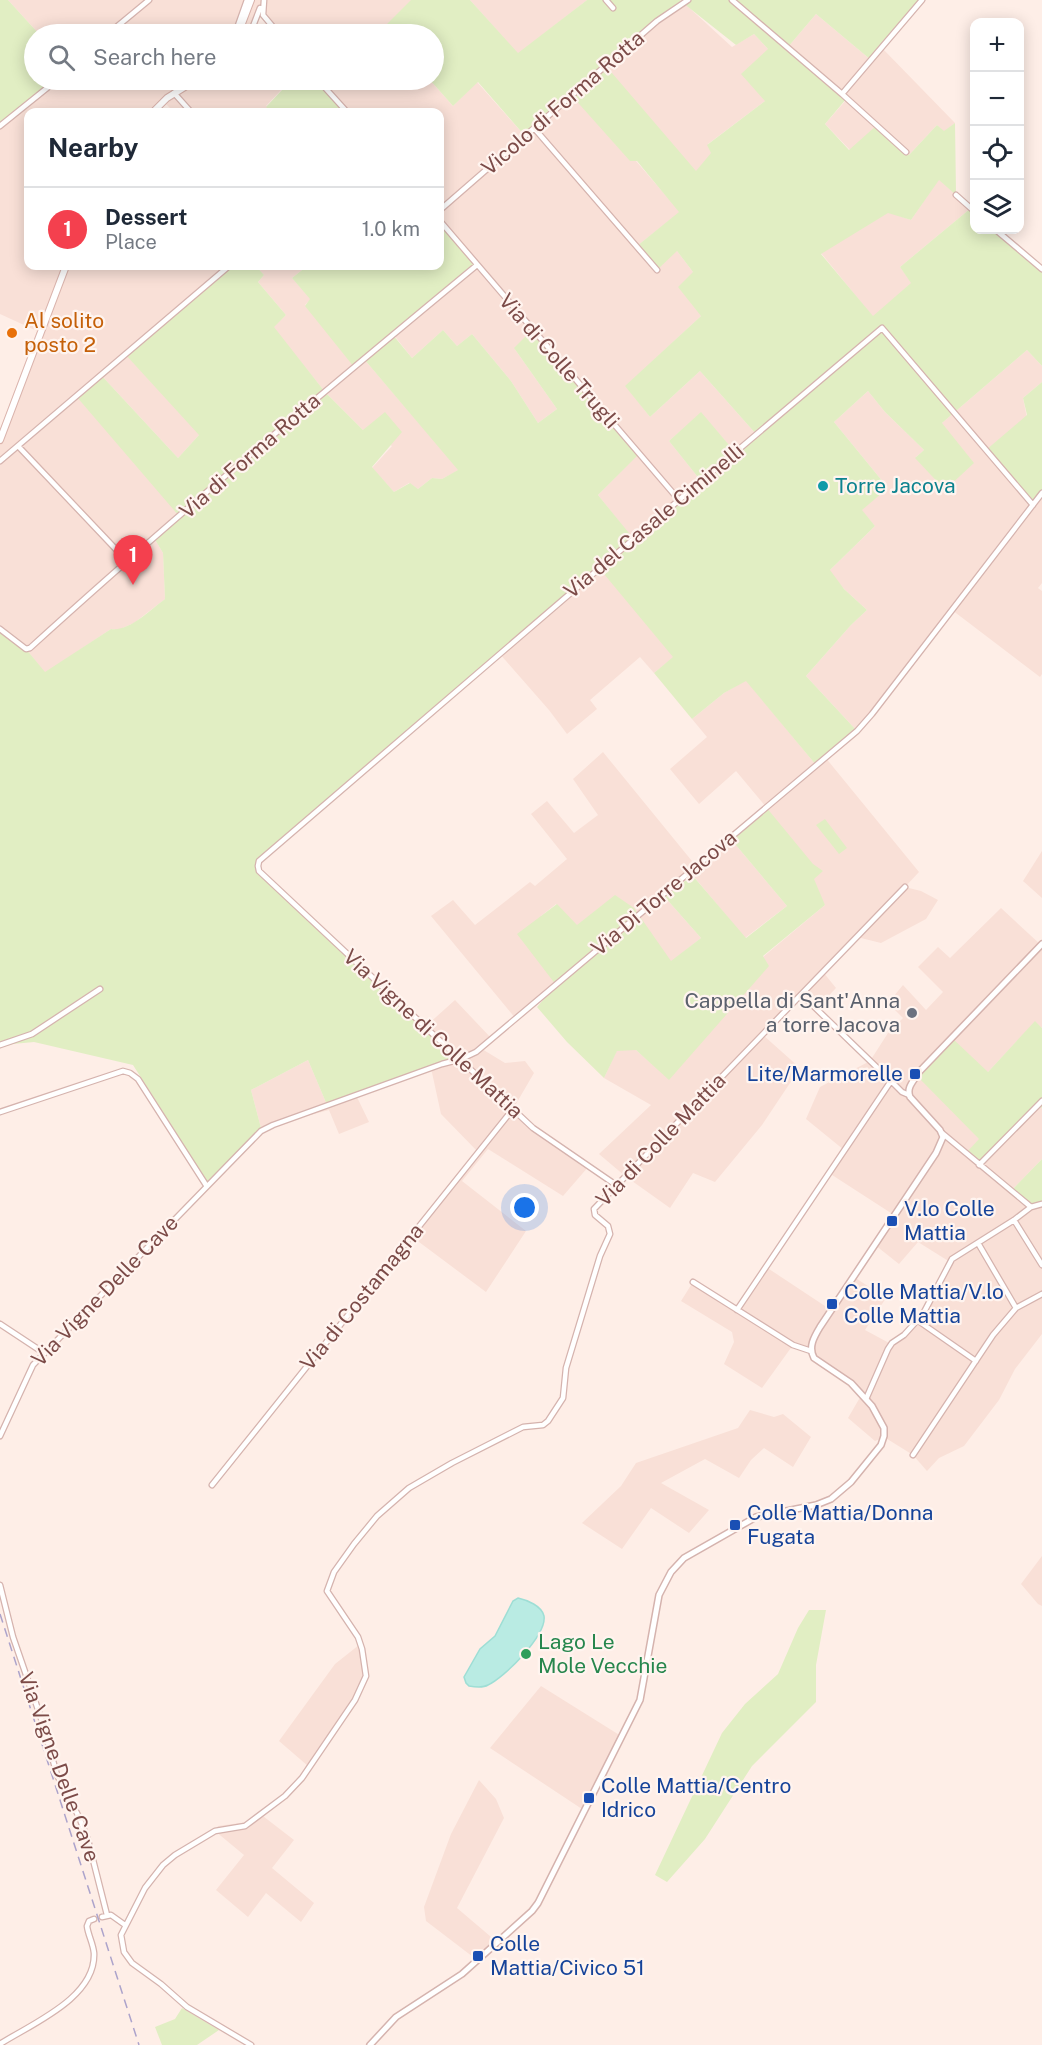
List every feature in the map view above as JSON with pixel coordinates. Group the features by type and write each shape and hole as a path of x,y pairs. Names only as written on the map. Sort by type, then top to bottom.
{"main road":[{"path":"240,24 249,0"},
{"path":"157,108 179,90"},
{"path":"0,440 64,270"}],"street":[{"path":"120,24 149,0"},
{"path":"254,24 264,0"},
{"path":"264,0 263,15 271,24"},
{"path":"606,0 613,8"},
{"name":"Vicolo di Forma Rotta","path":"444,207 660,18 688,0"},
{"path":"732,0 906,152"},
{"path":"842,94 922,0"},
{"path":"0,126 45,90"},
{"path":"327,90 342,108"},
{"path":"174,93 187,108"},
{"path":"534,128 657,270"},
{"path":"956,195 970,207"},
{"name":"Via di Colle Trugli","path":"444,226 679,500"},
{"path":"1001,234 1042,269"},
{"name":"Via di Forma Rotta","path":"0,629 26,649 30,648 73,607 318,397 477,265"},
{"path":"0,461 224,270"},
{"name":"Via del Casale Ciminelli","path":"260,871 257,865 261,858 882,328 1032,505"},
{"path":"18,446 128,561"},
{"name":"Via Di Torre Jacova","path":"206,1185 261,1131 269,1126 461,1059 481,1048 857,731 1042,493"},
{"name":"Via Vigne di Colle Mattia","path":"260,871 540,1134 616,1185"},
{"name":"Via di Colle Mattia","path":"125,1925 148,1883 171,1858 216,1830 245,1826 289,1792 300,1780 355,1700 366,1676 362,1649 357,1636 327,1591 333,1575 377,1516 406,1490 452,1462 523,1427 543,1425 548,1421 563,1398 566,1368 600,1256 610,1234 609,1228 594,1212 616,1185 905,887"},
{"path":"909,1095 909,1088 919,1072 1042,946"},
{"path":"0,1045 32,1034 100,989"},
{"path":"802,995 902,1092 909,1095 942,1133 1031,1207"},
{"path":"0,1112 123,1071 128,1072 138,1079 206,1185"},
{"path":"737,1310 891,1081"},
{"path":"979,1165 1042,1101"},
{"name":"Via di Costamagna","path":"212,1485 513,1109"},
{"path":"370,2045 401,2013 466,1970 538,1903 639,1702 644,1686 659,1595 673,1569 684,1558 751,1520 767,1514 823,1503 831,1499 843,1490 879,1447 884,1436 883,1423 867,1399 849,1382 816,1359 811,1351 812,1343 820,1327 936,1153 943,1137 942,1133"},
{"name":"Via Vigne Delle Cave","path":"0,1436 28,1371 206,1185"},
{"path":"867,1399 888,1349 923,1314 950,1262 1031,1207 1042,1204"},
{"path":"1014,1220 1042,1265"},
{"path":"978,1243 1016,1308"},
{"path":"693,1282 793,1345 811,1351"},
{"path":"913,1455 993,1335 1016,1308 1042,1294"},
{"path":"917,1320 976,1361"},
{"path":"0,1324 44,1353"},
{"name":"Via Vigne Delle Cave","path":"0,1585 13,1637 42,1720 57,1775 87,1837 104,1916 113,1916 125,1925"},
{"path":"0,2044 54,2013 83,1984 90,1972 94,1955 87,1924 94,1919"},
{"path":"125,1925 121,1940 124,1952 130,1960 187,2007 251,2045"}],"shaded area":[{"path":"8,0 412,1 388,24 270,24 262,14 256,24 30,24"},
{"path":"470,0 587,0 518,54"},
{"path":"680,0 688,0 684,3 732,47 754,34 768,49 765,101 708,144 712,153 696,172 612,74 601,70 683,3"},
{"path":"816,14 871,60 882,48 955,123 944,132 937,125 909,155 850,150 825,124 847,99 788,47"},
{"path":"477,82 525,136 479,177 497,167 534,128 572,95 630,160 636,161 680,212 637,246 677,251 693,272 701,316 626,386 650,417 700,371 756,434 735,452 701,413 669,441 701,481 633,539 598,495 639,453 514,348 557,409 538,423 511,381 472,334 457,346 443,330 412,358 393,334 477,265 444,226 444,108 343,108 327,90 439,90 453,106"},
{"path":"44,90 281,90 266,106 268,108 170,108 163,101 157,108 24,108 24,270 228,270 199,435 178,458 101,375 180,516 154,538 163,553 165,599 134,623 118,630 111,629 45,673 26,649 0,629 0,429 37,331 0,314 0,125"},
{"path":"939,179 970,207 900,267 912,283 873,317 821,253 888,212 911,220"},
{"path":"260,270 302,270 292,278 311,299 305,305 364,359 459,470 442,479 432,478 418,489 409,483 394,492 372,468 392,446 363,430 325,392 273,327 286,315 258,282 264,275"},
{"path":"1027,350 1042,366 1042,382 1023,398 1042,493 1042,583 1038,588 1042,591 1042,674 1040,677 952,610 857,731 806,676 867,610 844,589 829,571 875,526 861,510 888,488 834,422 868,391 885,412 924,450 916,457 945,490 942,423"},
{"path":"600,567 674,657 654,673 640,657 590,700 597,709 567,734 499,653"},
{"path":"746,680 816,765 825,757 919,872 905,887 921,891 938,900 926,919 881,943 857,937 823,972 836,988 816,1009 802,995 763,1035 800,1068 762,1125 715,1182 693,1173 670,1208 599,1154 651,1105 604,1078 617,1050 636,1050 669,1079 763,957 825,905 766,807 736,771 699,804 670,769 707,737 692,719 724,693"},
{"path":"603,752 696,866 730,838 787,906 745,938 690,872 663,895 701,938 671,962 576,925 556,904 541,916 556,985 516,1019 431,916 453,900 475,925 530,882 535,886 567,859 531,814 547,801 574,833 598,815 573,779"},
{"path":"1042,851 1042,898 1023,881"},
{"path":"1001,908 1042,944 1042,1028 1035,1022 988,1072 915,1074 1038,1105 1042,1108 1042,1159 1012,1190 1042,1204 1042,1334 1015,1369 999,1400 964,1446 939,1458 927,1471 913,1455 884,1437 875,1441 848,1418 862,1394 813,1355 793,1345 762,1388 724,1364 734,1342 732,1332 681,1301 693,1282 737,1309 766,1267 831,1310 854,1277 886,1298 865,1330 891,1344 904,1335 923,1314 950,1262 918,1242 899,1264 875,1245 894,1215 829,1173 844,1150 806,1119 820,1087 870,1061 888,1033 903,1018 888,1003 903,985 926,1010 943,992 918,967 938,947 950,958"},
{"path":"455,1000 492,1039 482,1049 505,1063 525,1061 534,1073 513,1109 533,1128 589,1166 563,1196 488,1149 462,1181 526,1231 486,1292 411,1236 478,1152 441,1114 431,1068 426,1026"},
{"path":"308,1060 327,1105 356,1095 369,1122 339,1134 329,1110 261,1128 251,1090"},
{"path":"750,1410 774,1417 783,1414 811,1437 793,1467 764,1448 751,1460 739,1478 705,1459 661,1483 709,1510 689,1533 651,1508 622,1549 582,1523 621,1486 636,1463 738,1428"},
{"path":"1042,1556 1042,1606 1021,1584"},
{"path":"359,1645 366,1676 353,1701 308,1766 279,1741 335,1664"},
{"path":"541,1686 621,1736 585,1811 490,1748"},
{"path":"479,1780 496,1799 504,1818 457,1908 497,1942 477,1960 426,1921 424,1907 451,1834"},
{"path":"259,1813 294,1840 272,1868 314,1903 301,1922 266,1893 248,1917 216,1890 244,1855 215,1831 218,1826 247,1822"}],"green space":[{"path":"0,0 8,0 30,24 24,24 24,90 43,90 0,124"},
{"path":"411,0 470,0 518,53 587,0 680,0 683,3 688,0 922,0 871,60 816,14 788,47 847,98 825,124 849,150 877,125 909,155 937,125 944,131 955,123 956,195 939,180 911,220 888,213 821,254 873,316 911,283 900,267 970,209 970,234 1001,234 1042,269 1042,366 1027,350 942,423 974,463 945,490 915,458 924,450 885,412 868,391 834,422 888,488 862,510 875,526 830,570 844,589 867,610 806,676 857,731 816,765 746,681 724,693 692,719 654,673 673,657 599,568 261,859 260,871 461,1059 327,1105 308,1060 251,1090 261,1128 208,1183 133,1065 34,1042 0,1048 0,627 26,649 45,672 111,629 125,627 147,614 165,599 163,553 154,538 179,516 76,396 101,375 178,458 199,435 125,354 224,270 260,270 264,275 258,282 286,315 274,327 325,392 363,430 385,412 402,432 372,467 394,492 410,483 418,489 432,478 442,479 458,470 364,359 354,367 305,306 310,299 292,278 302,270 444,270 444,226 477,265 393,335 412,358 443,330 457,346 472,334 511,381 538,423 557,409 514,348 532,330 639,454 598,495 633,538 701,481 669,441 701,412 735,452 756,434 700,371 650,417 625,386 701,316 678,287 693,272 677,251 657,270 637,246 679,212 637,161 630,161 572,96 525,136 478,82 453,106 439,90 444,90 444,24 387,24","holes":["683,3 736,45 754,34 768,49 741,74 765,101 707,145 711,153 696,171 612,73 601,69"]},
{"path":"282,90 327,90 343,108 267,108"},
{"path":"1042,382 1042,493 1033,505 986,450 1027,415 1023,398"},
{"path":"766,807 813,864 823,871 814,879 825,905 763,956 769,966 669,1080 636,1050 617,1051 604,1078 567,1042 537,1007 556,985 517,934 557,904 577,925 615,895 634,908 671,961 701,938 663,895 693,876 746,938 787,906 730,838"},
{"path":"825,819 847,848 839,854 816,825"},
{"path":"1035,1021 1042,1028 1042,1108 1038,1105 979,1165 966,1153 979,1139 915,1074 952,1038 988,1072"},
{"path":"1042,1159 1042,1204 1031,1207 1012,1190"},
{"path":"809,1610 826,1610 816,1665 816,1702 752,1766 705,1839 667,1882 655,1875 722,1733 745,1704 778,1674 798,1628"},
{"path":"182,2008 219,2030 197,2045 162,2045 155,2027 175,2019"}],"water":[{"name":"Lago Le Mole Vecchie","path":"518,1598 534,1604 543,1612 543,1624 539,1634 514,1665 495,1681 484,1687 469,1686 464,1677 480,1649 495,1636 513,1601"}],"railway":[{"path":"0,1614 139,2045"}],"place":[{"name":"Al solito posto 2","path":"12,333"},
{"name":"Torre Jacova","path":"823,486"},
{"name":"Dessert","path":"133,585"},
{"name":"Cappella di Sant'Anna a torre Jacova","path":"912,1013"},
{"name":"Lite/Marmorelle","path":"915,1074"},
{"name":"V.lo Colle Mattia","path":"892,1221"},
{"name":"Colle Mattia/V.lo Colle Mattia","path":"832,1304"},
{"name":"Colle Mattia/Donna Fugata","path":"735,1525"},
{"name":"Lago Le Mole Vecchie","path":"526,1654"},
{"name":"Colle Mattia/Centro Idrico","path":"589,1798"},
{"name":"Colle Mattia/Civico 51","path":"478,1956"}]}
